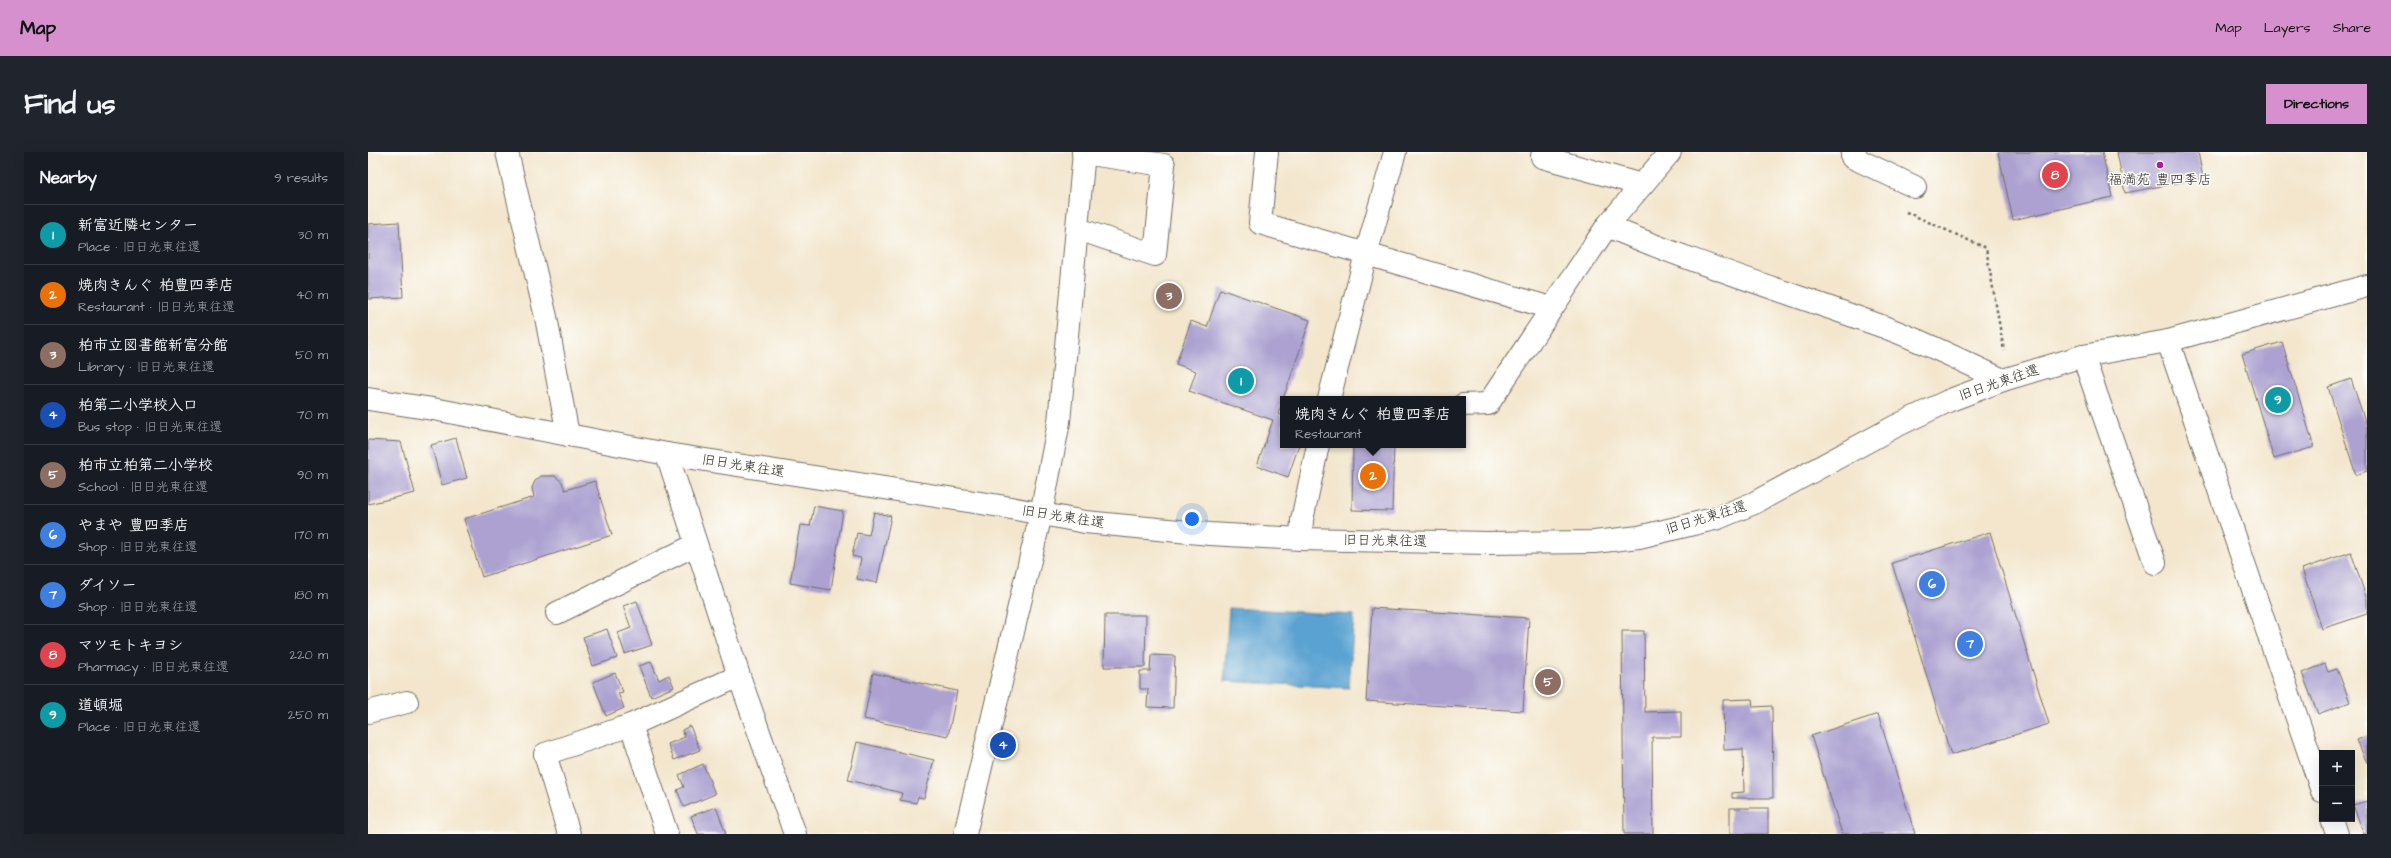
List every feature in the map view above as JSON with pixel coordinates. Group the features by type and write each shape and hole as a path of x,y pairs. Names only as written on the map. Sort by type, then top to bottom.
{"street":[{"path":"507,152 546,317 568,435"},
{"path":"965,834 1042,514 1059,422 1084,152 1164,164 1155,255 1078,229"},
{"path":"1267,152 1260,223 1551,308"},
{"path":"1330,396 1366,254 1395,152"},
{"path":"1543,152 1542,157 1642,185"},
{"path":"1466,405 1488,404 1607,226 1670,152"},
{"path":"1855,152 1852,157 1915,187"},
{"path":"1607,226 1724,272 1885,327 1929,345 2003,380"},
{"name":"旧日光東往還","path":"368,399 439,410 667,454 1000,506 1085,522 1301,539 1488,543 1594,542 1639,537 1718,518 1754,503 1894,427 1948,401 2003,380 2083,356 2168,341 2367,286"},
{"path":"2168,341 2320,786"},
{"path":"2083,356 2155,563"},
{"path":"1301,539 1302,520 1317,448"},
{"path":"667,454 695,545 739,676 795,834"},
{"path":"557,613 695,545"},
{"path":"569,834 545,754 631,725 739,676"},
{"path":"368,712 407,702"},
{"path":"631,725 667,834"},
{"path":"2333,822 2337,834"}],"path":[{"path":"1915,187 1906,213 1986,248 2004,352"}],"water":[{"path":"1229,608 1354,615 1349,688 1224,681"}],"building":[{"path":"1998,152 2102,152 2112,197 2013,220"},
{"name":"福満苑 豊四季店","path":"2117,152 2198,152 2203,178 2125,193"},
{"path":"399,222 403,297 368,299 368,224"},
{"path":"1220,289 1310,320 1284,396 1280,396 1280,408 1278,414 1280,415 1280,448 1298,448 1288,477 1257,466 1273,420 1189,391 1196,371 1176,364 1191,321 1207,327"},
{"path":"2282,342 2314,447 2274,459 2242,354"},
{"path":"2351,379 2367,427 2367,471 2356,475 2328,387"},
{"path":"456,438 467,478 442,485 431,445"},
{"path":"368,440 401,442 415,493 368,504"},
{"path":"1353,448 1394,448 1392,511 1352,510"},
{"path":"541,476 555,476 562,482 565,490 595,481 612,535 482,577 464,519 534,497 532,488 535,481"},
{"path":"814,506 843,511 831,590 790,583 800,525 810,526"},
{"path":"874,512 891,516 877,583 857,579 861,558 852,556 857,533 869,535"},
{"path":"1990,532 2049,724 1951,755 1892,563"},
{"path":"2351,552 2367,600 2367,614 2322,629 2302,569"},
{"path":"637,601 652,645 625,654 618,633 631,628 623,606"},
{"path":"1372,608 1529,618 1523,711 1366,701"},
{"path":"1105,615 1146,615 1145,667 1104,667"},
{"path":"607,629 617,658 593,666 583,637"},
{"path":"1622,631 1644,631 1645,712 1681,711 1681,737 1652,737 1653,834 1624,834"},
{"path":"1151,655 1175,656 1173,708 1147,707 1148,689 1140,689 1140,671 1150,671"},
{"path":"651,662 659,680 669,675 674,687 651,697 639,666"},
{"path":"2325,664 2328,672 2337,669 2350,702 2318,714 2302,673"},
{"path":"615,673 623,692 618,693 624,708 606,716 593,682"},
{"path":"873,673 957,691 948,736 864,719"},
{"path":"1752,699 1753,707 1772,706 1773,798 1732,798 1732,793 1744,792 1743,749 1724,750 1723,700"},
{"path":"1878,714 1915,834 1842,834 1811,736"},
{"path":"690,726 700,750 674,760 668,744 685,737 682,730"},
{"path":"2367,736 2367,763 2357,740"},
{"path":"857,742 934,760 924,798 918,797 916,803 900,800 902,793 848,780"},
{"path":"703,764 715,794 684,807 677,790 684,787 679,775"},
{"path":"2367,801 2367,834 2364,834 2355,810 2355,804"},
{"path":"716,807 726,834 698,834 691,816"},
{"path":"1730,808 1768,808 1768,834 1730,834"}],"place":[{"name":"福満苑 豊四季店","path":"2160,165"},
{"name":"マツモトキヨシ","path":"2055,175"},
{"name":"柏市立図書館新富分館","path":"1169,296"},
{"name":"新富近隣センター","path":"1241,381"},
{"name":"道頓堀","path":"2278,400"},
{"name":"焼肉きんぐ 柏豊四季店","path":"1373,476"},
{"name":"やまや 豊四季店","path":"1932,584"},
{"name":"ダイソー","path":"1970,644"},
{"name":"柏市立柏第二小学校","path":"1548,682"},
{"name":"柏第二小学校入口","path":"1003,745"}]}
